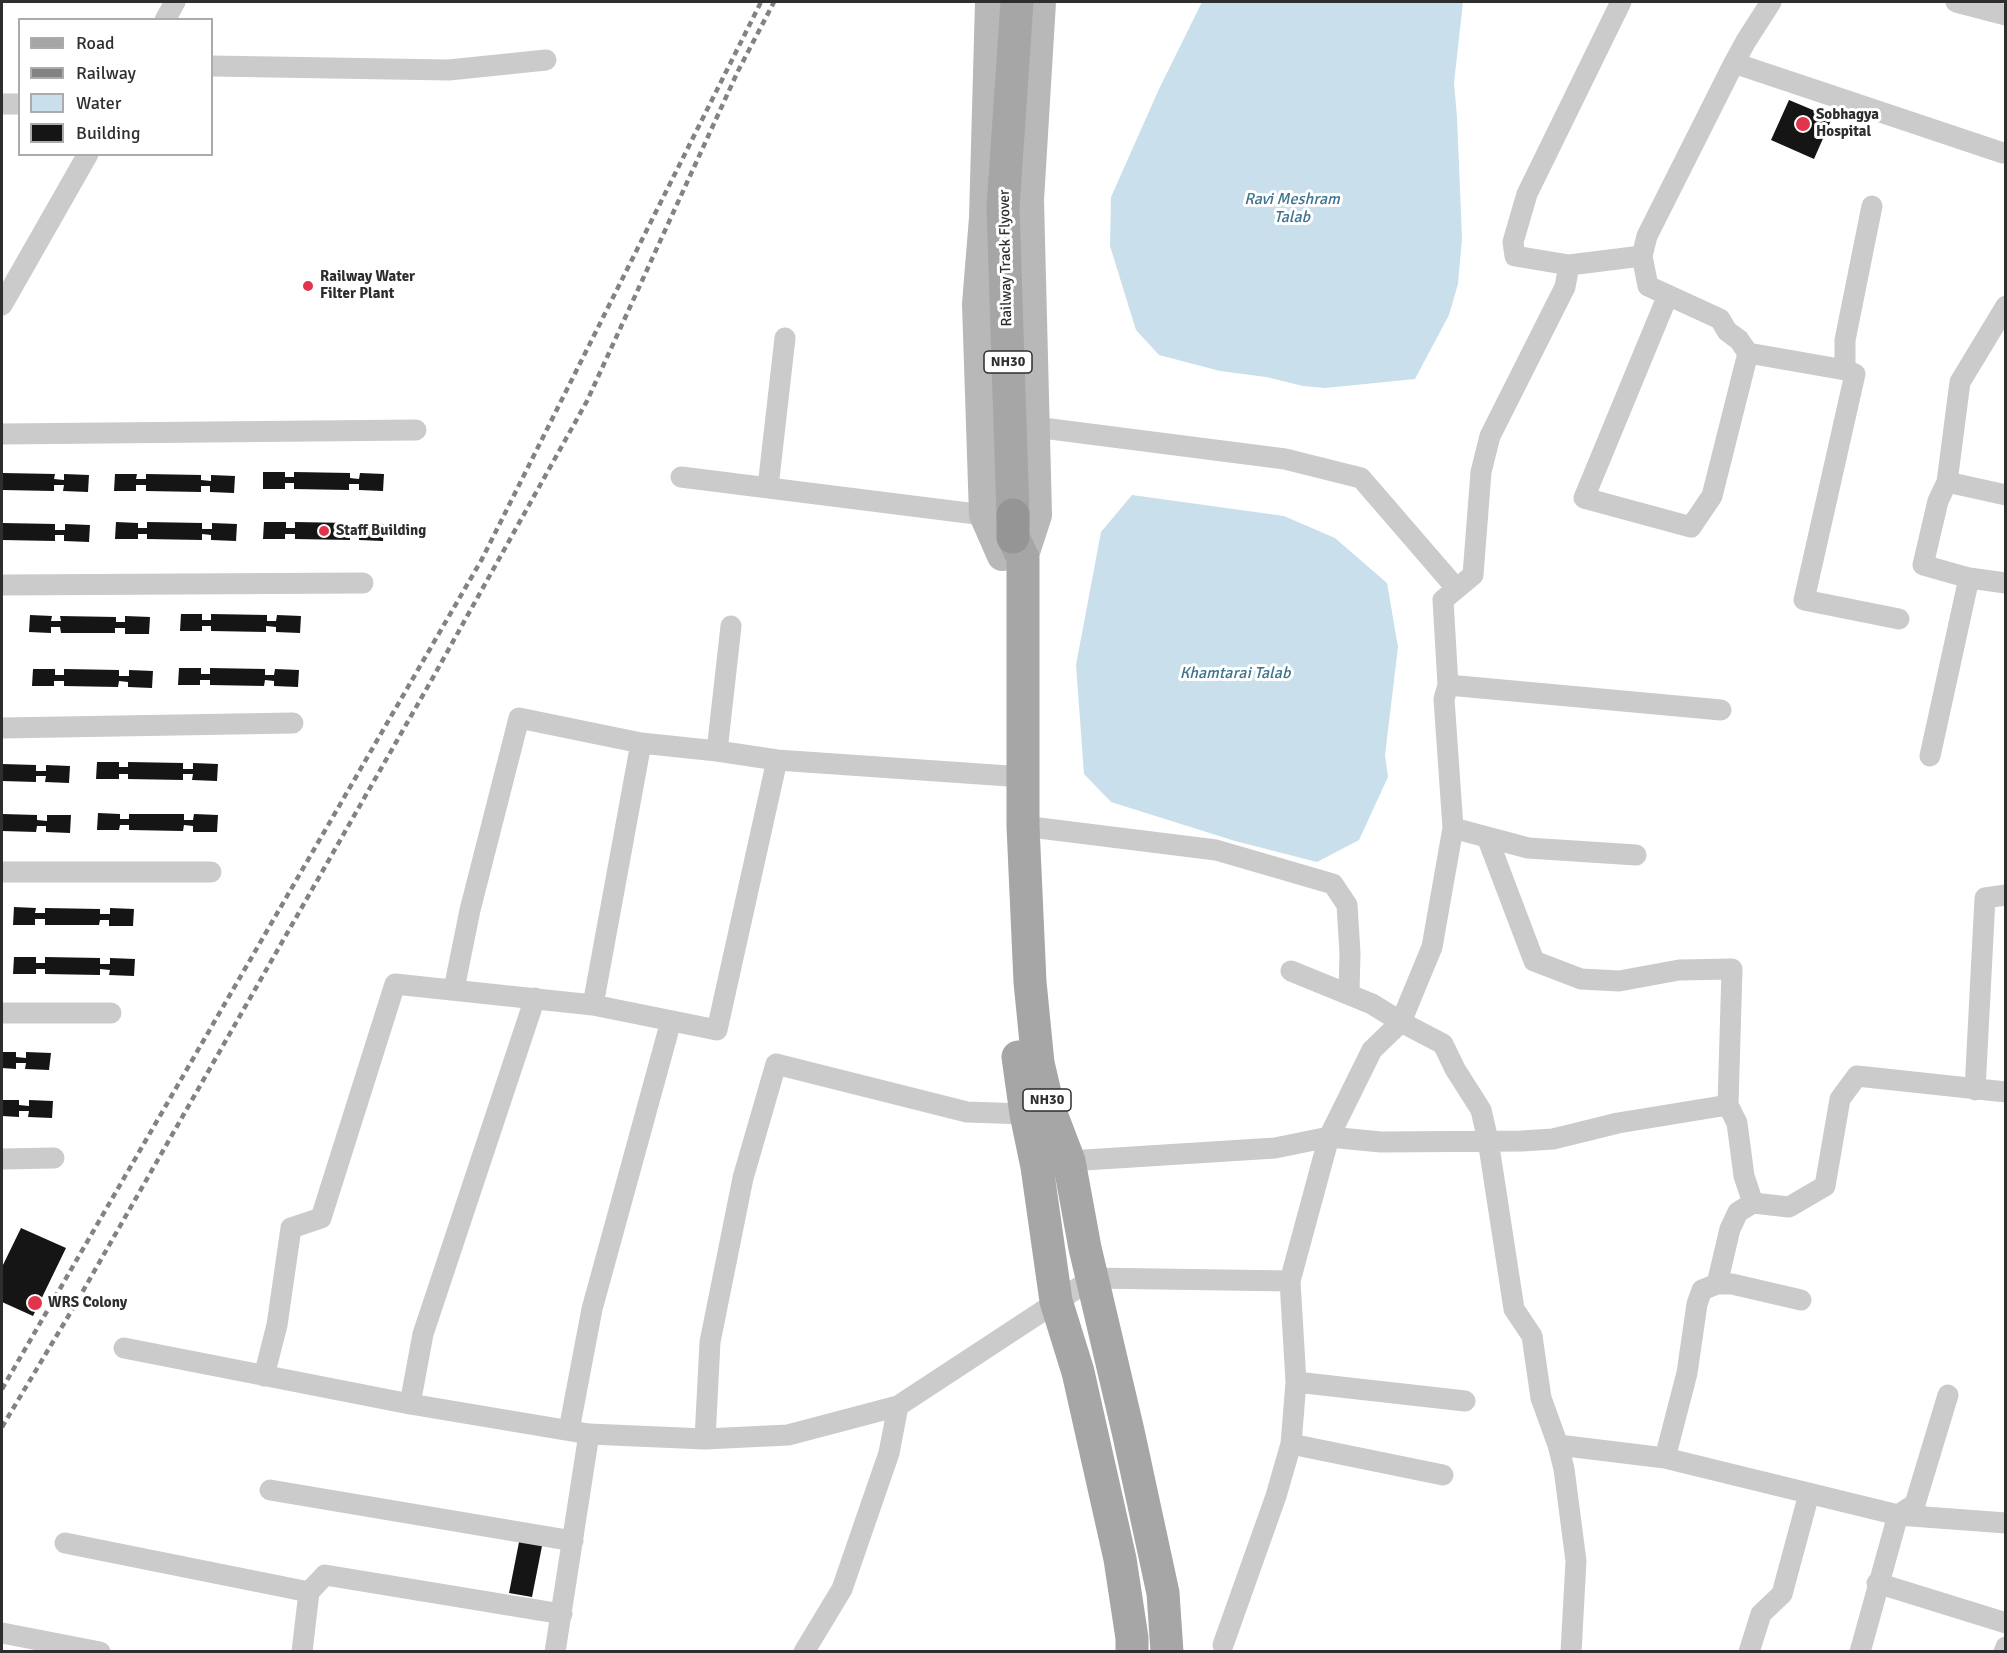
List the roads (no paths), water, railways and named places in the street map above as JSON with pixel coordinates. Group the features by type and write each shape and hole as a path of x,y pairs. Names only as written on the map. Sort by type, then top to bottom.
{"main road":[{"name":"Railway Track Flyover","path":"1012,533 1003,208 1017,2"},
{"name":"NH30","path":"1012,533 1012,776 1009,900 1016,1040 1037,1110 1069,1161 1162,1593 1167,1652"},
{"name":"NH30","path":"1012,776 1023,826 1030,982 1038,1063 1037,1167 1056,1301 1078,1372 1120,1558 1132,1652"}],"street":[{"path":"166,18 175,2"},
{"path":"990,2 984,218 977,304 1012,533"},
{"path":"1012,533 1035,427 1029,200 1041,2"},
{"path":"1622,2 1527,194 1513,242 1515,256 1569,265 1642,256"},
{"path":"1771,2 1734,63 1647,236 1642,256 1648,286 1720,319 1727,331 1739,340 1748,353 1845,370 1855,374 1804,600 1899,619"},
{"path":"1956,2 2006,15"},
{"path":"213,66 448,70 546,60"},
{"path":"1734,63 2003,153"},
{"path":"2,104 18,104"},
{"path":"2,305 87,156"},
{"path":"1845,370 1845,340 1872,206"},
{"path":"1223,1645 1292,1444 1296,1382 1290,1281 1329,1137 1372,1050 1401,1022 1432,947 1453,828 1444,699 1448,685 1443,600 1473,575 1481,472 1490,436 1565,287 1569,265"},
{"path":"1668,295 1584,498 1691,527 1712,496 1748,353"},
{"path":"2006,306 1960,382 1947,482 1938,501 1923,565 1968,578 2006,583"},
{"path":"768,487 785,338"},
{"path":"1035,427 1285,459 1361,478 1456,588"},
{"path":"2,434 416,429"},
{"path":"681,477 768,487 1012,533"},
{"path":"1947,482 2006,495"},
{"path":"1930,756 1968,578"},
{"path":"2,585 363,583"},
{"path":"717,751 731,626"},
{"path":"1448,685 1721,710"},
{"path":"454,989 470,910 519,718 641,743 777,760 1012,776"},
{"path":"2,728 293,723"},
{"path":"593,1005 641,743"},
{"path":"264,1376 277,1325 291,1228 321,1218 395,984 593,1005 717,1030 777,760"},
{"path":"1023,826 1216,850 1333,884 1347,905 1350,953 1349,994"},
{"path":"1453,828 1528,848 1636,855"},
{"path":"1487,837 1534,961 1581,978 1619,981 1679,970 1732,969 1728,1105 1737,1123 1744,1176 1753,1203"},
{"path":"2,872 211,872"},
{"path":"1975,1090 1985,898 2006,895"},
{"path":"1291,971 1372,1004 1443,1044 1455,1069 1481,1110 1488,1140 1514,1309 1532,1336 1541,1398 1564,1469 1576,1561 1571,1652"},
{"path":"410,1404 423,1334 535,998"},
{"path":"2,1013 111,1013"},
{"path":"555,1652 573,1541 579,1432 592,1309 671,1021"},
{"path":"705,1440 710,1342 743,1178 776,1064 967,1112 1037,1110"},
{"path":"1717,1284 1730,1229 1737,1212 1753,1203 1789,1207 1825,1186 1840,1099 1857,1076 2006,1092"},
{"path":"1069,1161 1275,1148 1329,1137 1381,1142 1552,1138 1618,1123 1728,1105"},
{"path":"2,1159 54,1158"},
{"path":"124,1348 410,1404 579,1432 705,1440 788,1435 898,1406 1093,1278 1290,1281"},
{"path":"1665,1458 1687,1373 1697,1304 1702,1290 1717,1284 1732,1284 1801,1300"},
{"path":"1296,1382 1465,1401"},
{"path":"1860,1652 1877,1583 1898,1515 1915,1504 1948,1395"},
{"path":"804,1652 842,1589 889,1453 898,1406"},
{"path":"1292,1444 1443,1475"},
{"path":"1558,1445 1665,1458 1898,1515 2006,1523"},
{"path":"270,1490 573,1541"},
{"path":"1749,1652 1761,1614 1782,1594 1809,1494"},
{"path":"65,1543 309,1592"},
{"path":"302,1652 309,1592 325,1575 562,1614"},
{"path":"1877,1583 2006,1623"},
{"path":"2,1633 100,1652"}],"water":[{"name":"Ravi Meshram Talab","path":"1202,2 1463,2 1454,83 1462,239 1458,284 1449,315 1415,379 1325,388 1303,386 1266,377 1220,371 1159,355 1136,330 1110,246 1111,197 1159,89"},
{"name":"Khamtarai Talab","path":"1132,495 1284,516 1335,538 1387,583 1398,647 1385,755 1388,777 1359,840 1317,862 1235,841 1111,802 1084,774 1076,665 1101,532"}],"railway":[{"path":"2,1389 482,559 761,2"},
{"path":"2,1427 75,1305 431,681 587,401 738,71 774,2"}],"place":[{"name":"Sobhagya Hospital","path":"1803,124"},
{"name":"Railway Water Filter Plant","path":"308,286"},
{"name":"Staff Building","path":"324,531"},
{"name":"WRS Colony","path":"35,1303"}]}
